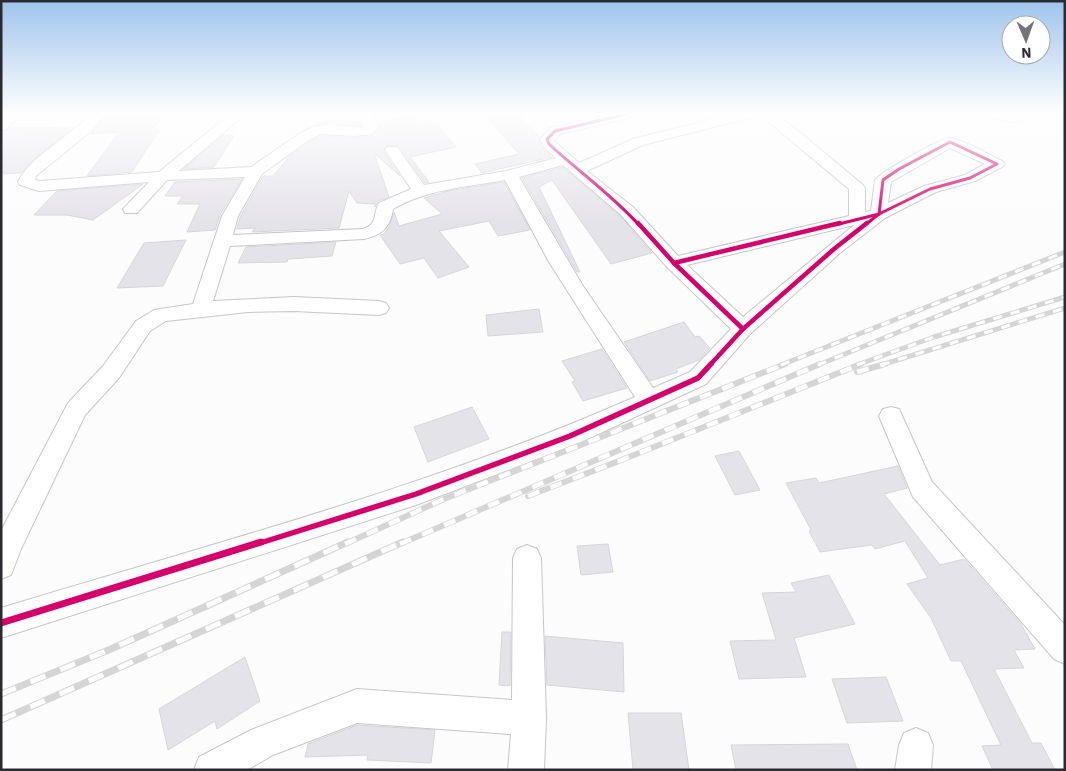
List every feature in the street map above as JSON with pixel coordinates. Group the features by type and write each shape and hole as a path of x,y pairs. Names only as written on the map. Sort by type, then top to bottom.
{"street":[{"path":"59,150 29,174 26,182 39,186 162,176 256,172"},
{"path":"131,209 162,176 193,150"},
{"path":"201,309 214,273 221,241 230,216 256,172 288,150"},
{"path":"392,150 420,192"},
{"path":"555,150 627,210 674,262 743,329"},
{"path":"221,241 364,234 376,231 382,225 385,207 395,201 420,192 571,165 615,150"},
{"path":"813,150 857,188 856,220"},
{"path":"1,623 416,494 570,436 698,378 743,329 834,249 879,214 883,180 935,150"},
{"path":"674,262 879,214 930,189 970,178 997,164 967,150"},
{"path":"510,175 530,214 587,311 649,400"},
{"path":"1,565 8,546 76,409 111,372 143,326 161,316 201,309 248,305 294,304 379,308"},
{"path":"891,416 922,489 1065,648"},
{"path":"526,770 529,718 527,558"},
{"path":"212,770 263,742 357,706 529,718"}],"building":[{"path":"1,150 45,150 21,173 1,174"},
{"path":"106,150 146,150 132,172 87,176"},
{"path":"206,150 225,150 214,167 184,169"},
{"path":"299,150 384,150 400,176 374,153 389,197 378,201 375,207 375,204 357,203 349,191 339,228 252,232 255,228 237,229 240,217 263,176 273,176 290,156"},
{"path":"402,150 442,150 410,157 429,182 425,183"},
{"path":"515,150 544,150 552,157 482,173 475,164 519,154"},
{"path":"563,167 620,216 652,253 611,264 552,180 539,187 580,272 577,272 522,178"},
{"path":"242,179 220,215 215,230 187,232 200,204 177,204 183,196 165,196 175,182"},
{"path":"504,182 530,230 498,236 489,221 439,231 469,267 438,278 424,258 400,264 380,235 384,234 389,227 394,212 399,226 442,214 424,198 448,191"},
{"path":"143,184 93,220 67,215 34,215 57,191"},
{"path":"186,240 163,286 117,288 144,243"},
{"path":"336,242 332,256 288,259 287,262 238,263 246,247"},
{"path":"539,309 543,332 488,336 486,315"},
{"path":"684,322 695,337 699,336 710,348 699,360 676,369 678,372 650,381 624,342"},
{"path":"602,349 627,388 583,401 572,382 575,381 562,361"},
{"path":"472,407 489,439 428,462 414,427"},
{"path":"739,451 760,490 735,495 715,456"},
{"path":"898,466 907,488 884,494 940,565 964,559 1021,624 1035,649 1014,650 1024,668 994,669 1032,743 1041,743 1055,770 993,770 982,746 1001,745 961,661 951,661 931,618 907,584 928,578 905,541 875,549 872,545 820,552 809,531 811,530 786,483 816,478 819,483"},
{"path":"608,544 613,572 581,575 577,546"},
{"path":"829,575 855,624 794,638 806,677 739,679 730,641 776,640 762,593 796,592 791,583"},
{"path":"502,632 511,632 510,686 499,685"},
{"path":"545,636 623,643 624,692 547,685"},
{"path":"245,657 260,701 217,729 215,721 168,750 159,709"},
{"path":"886,677 903,721 847,723 832,679"},
{"path":"628,713 681,713 689,770 633,770"},
{"path":"357,725 435,730 431,763 367,760 368,755 305,757 308,744"},
{"path":"848,744 857,770 736,770 731,745"}],"railway":[{"path":"781,365 1065,252"},
{"path":"818,365 1065,264"},
{"path":"857,365 934,337 1065,297"},
{"path":"881,365 1065,308"},
{"path":"345,544 444,499 785,364"},
{"path":"400,544 820,364"},
{"path":"528,496 861,364"},
{"path":"857,372 885,364"},
{"path":"1,694 111,649 348,542"},
{"path":"1,720 403,542"}],"cycle path":[{"path":"1,623 416,494 570,436 698,378 743,329 674,263 627,211 555,150"},
{"path":"879,214 883,180 899,169 935,150"},
{"path":"879,214 930,189 970,178 997,164 967,150"},
{"path":"674,263 879,214"},
{"path":"743,329 834,249 879,214"}]}
